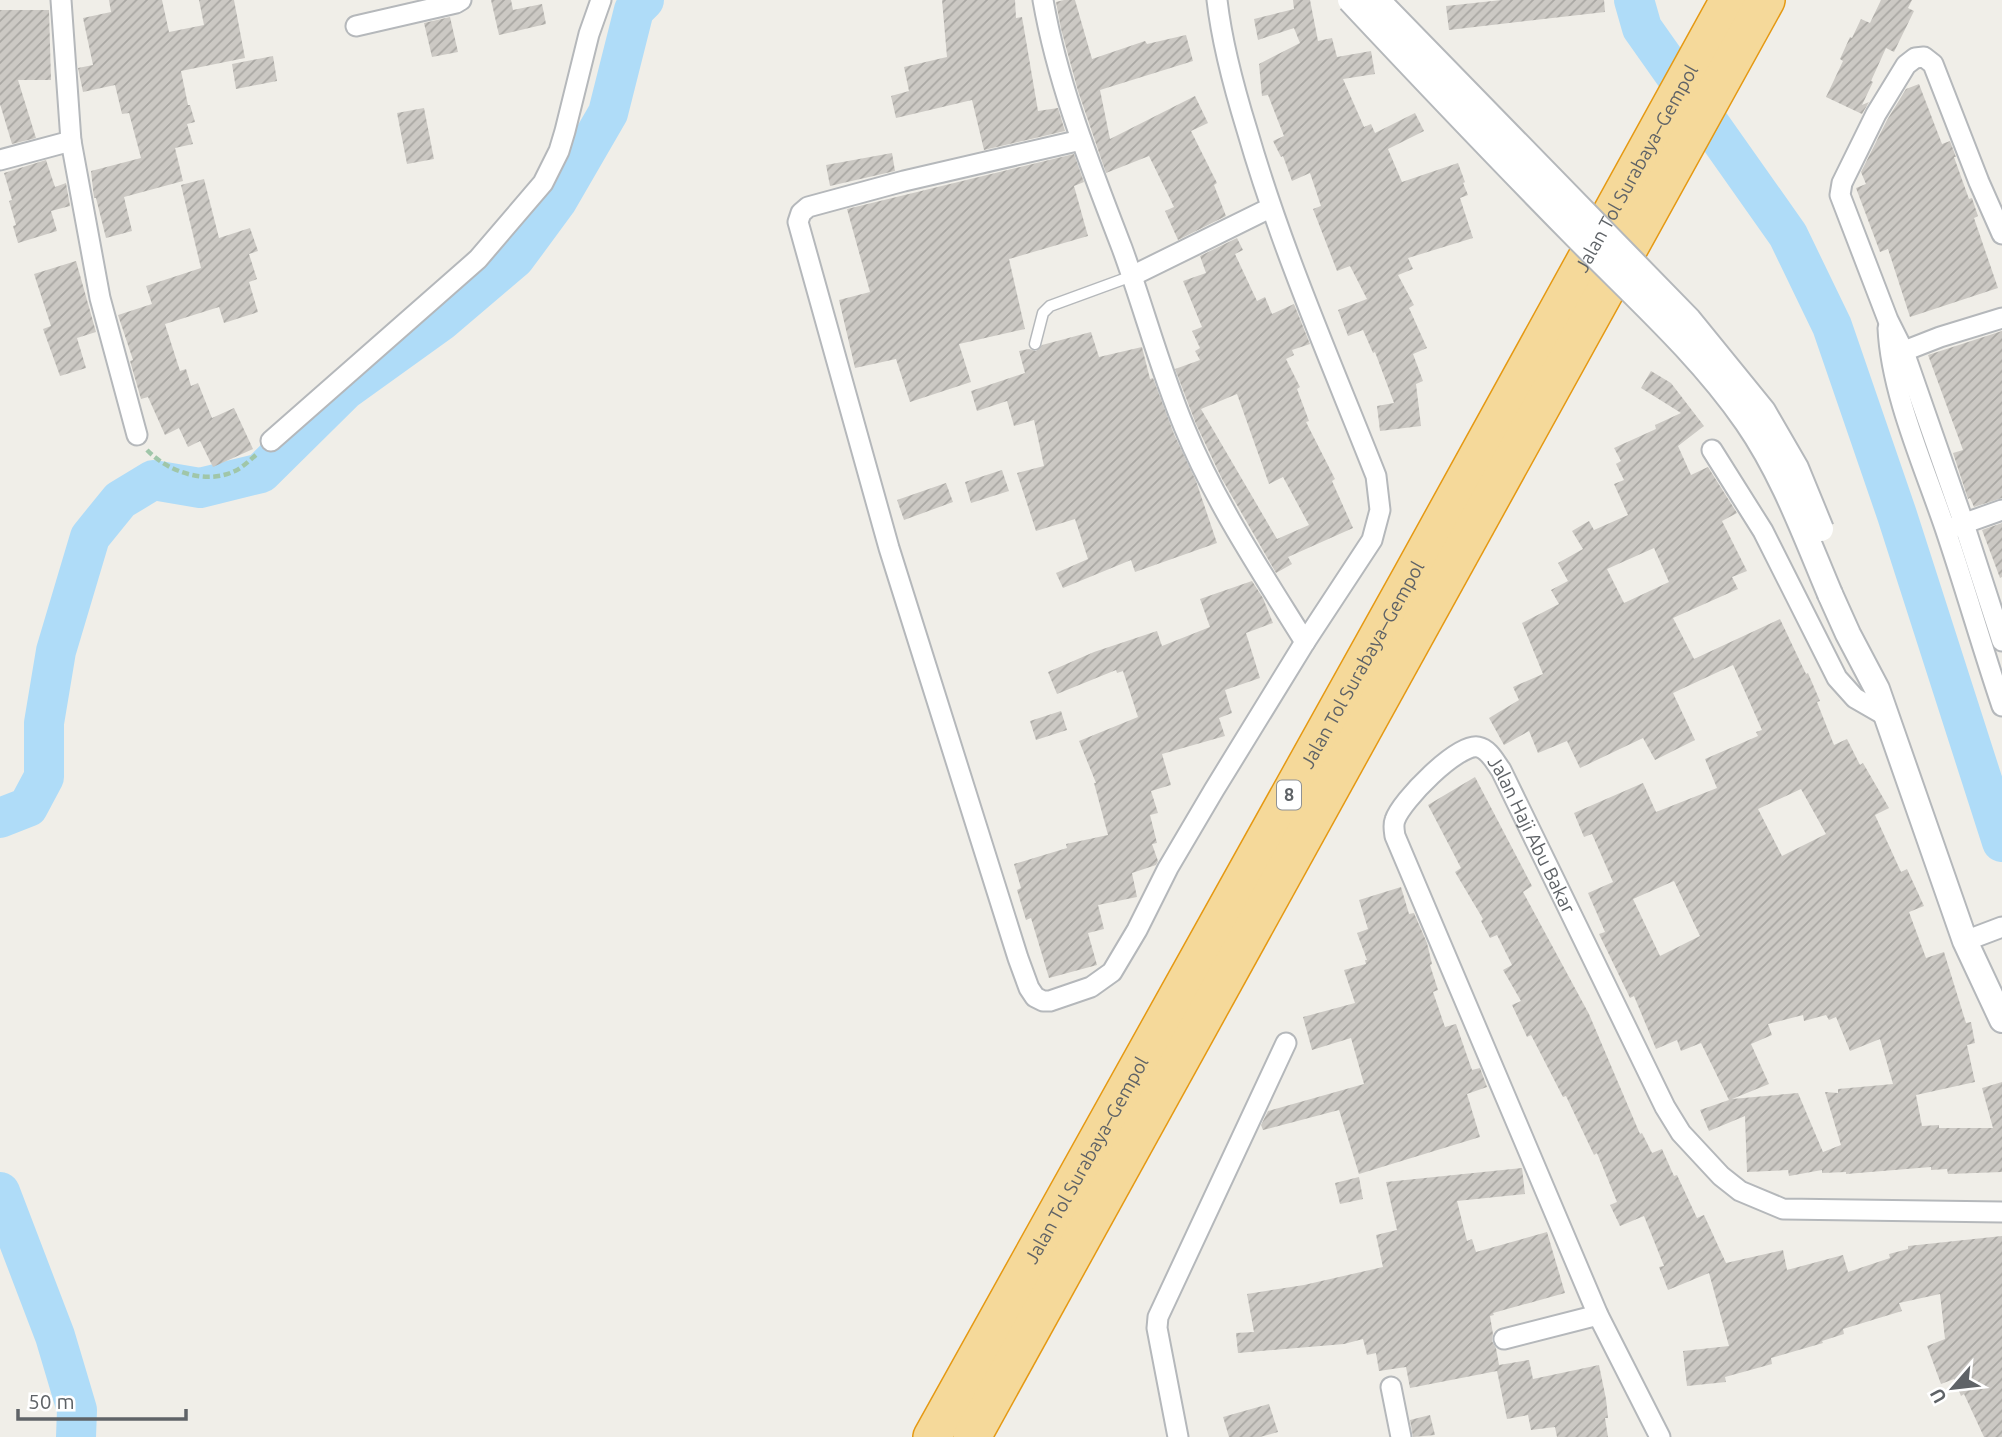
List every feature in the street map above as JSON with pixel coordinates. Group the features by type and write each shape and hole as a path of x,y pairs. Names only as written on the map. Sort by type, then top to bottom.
{"highway":[{"name":"Jalan Tol Surabaya–Gempol","path":"1703,81 1729,0"},
{"name":"Jalan Tol Surabaya–Gempol","path":"932,1437 1412,575 1703,81 1766,0"},
{"name":"Jalan Tol Surabaya–Gempol","path":"972,1437 1656,163"}],"street":[{"path":"61,0 71,141 100,298 137,435"},
{"path":"356,26 461,0"},
{"path":"271,441 478,259 543,183 562,141 589,34 601,0"},
{"path":"1043,0 1056,59 1081,140 1139,273 1171,396 1186,432 1234,526 1304,642"},
{"path":"1081,140 808,206 801,213 798,222 889,548 1018,958 1035,997 1049,1001 1097,985 1112,972 1168,868 1304,642 1372,540 1378,520 1381,499 1376,476 1270,208 1236,92 1219,24 1217,0"},
{"path":"1350,0 1719,384 1771,460 1838,591"},
{"path":"1377,0 1689,320 1763,411 1796,468 1838,591 1848,634 1877,689 1984,934 2002,1020"},
{"path":"2002,234 1933,64 1924,57 1915,58 1906,65 1876,114 1840,190 1840,199 1888,320 1955,527 2002,706"},
{"path":"0,160 71,141"},
{"path":"1139,273 1270,208"},
{"path":"1897,354 1940,337 2002,318"},
{"path":"1712,450 1763,531 1837,678 1855,698 1888,717"},
{"path":"1955,527 2002,510"},
{"path":"1955,527 2002,641"},
{"name":"Jalan Haji Abu Bakar","path":"1660,1437 1598,1315 1395,836 1395,819 1407,801 1436,771 1464,750 1472,747 1486,750 1501,770 1665,1107 1681,1133 1721,1176 1741,1191 1783,1209 2002,1212"},
{"path":"1178,1437 1157,1317 1286,1043"},
{"path":"1504,1339 1598,1315"},
{"path":"1391,1387 1401,1437"}],"lane":[{"path":"1035,344 1043,313 1050,306 1139,273"}],"path":[{"path":"137,435 153,457 168,467 198,476 214,477 234,472 271,441"}],"building":[{"path":"109,0 162,0 169,32 204,25 199,0 234,0 245,58 181,71 188,105 195,122 187,124 193,144 175,148 183,181 124,197 132,231 106,238 94,198 91,171 141,158 129,113 122,114 115,85 83,92 78,68 93,65 83,18 111,12"},
{"path":"491,0 511,0 513,10 542,4 546,24 499,35"},
{"path":"942,0 1015,0 1016,18 1022,17 1038,111 1058,108 1065,131 984,150 972,100 896,118 891,96 909,91 904,67 947,57"},
{"path":"1075,0 1092,59 1145,41 1147,44 1186,35 1193,61 1100,90 1110,139 1195,96 1208,123 1191,131 1217,183 1214,185 1226,216 1178,240 1165,211 1174,207 1149,156 1106,173 1078,91 1061,29 1056,2"},
{"path":"1293,0 1310,0 1318,41 1332,38 1337,57 1371,51 1375,74 1343,79 1364,127 1371,124 1375,133 1415,113 1424,131 1388,149 1402,182 1458,163 1465,182 1463,183 1468,195 1460,198 1473,238 1408,258 1413,269 1398,275 1414,305 1409,308 1427,348 1413,354 1423,381 1416,384 1421,426 1380,431 1377,406 1394,403 1375,352 1373,353 1363,330 1348,336 1338,310 1367,299 1350,266 1337,271 1313,209 1321,206 1310,173 1292,181 1283,156 1281,157 1273,141 1284,136 1268,95 1262,96 1259,64 1300,43 1294,28 1258,40 1254,19 1294,9"},
{"path":"1502,0 1604,0 1605,12 1449,30 1446,6"},
{"path":"1881,0 1912,0 1908,8 1914,11 1894,52 1886,48 1862,105 1869,102 1862,114 1826,97 1843,61 1840,59 1850,37 1852,38 1861,19 1870,23"},
{"path":"0,10 49,10 51,80 18,80 36,138 12,144 0,104"},
{"path":"450,17 458,52 432,57 424,23"},
{"path":"273,56 277,81 236,89 232,64"},
{"path":"1919,84 1942,144 1950,141 1969,199 1972,198 1978,216 1974,218 1998,288 1910,317 1888,249 1880,252 1856,188 1866,184 1861,172 1887,120 1906,89"},
{"path":"424,108 434,159 407,164 397,113"},
{"path":"892,153 895,171 830,186 826,165"},
{"path":"1074,154 1084,182 1074,186 1088,236 1009,259 1025,329 959,344 971,382 910,402 896,359 855,368 839,300 870,292 847,209"},
{"path":"46,160 55,187 66,183 70,206 51,211 57,231 18,243 9,201 12,200 4,173"},
{"path":"204,179 219,238 250,228 258,251 249,254 257,279 249,282 258,312 224,323 219,307 165,324 180,371 186,369 191,386 198,383 212,418 234,408 253,449 213,467 200,441 188,447 179,428 165,435 148,397 141,399 130,361 133,360 118,315 152,304 146,286 201,268 181,185"},
{"path":"1237,238 1243,250 1235,254 1257,301 1265,297 1272,314 1294,304 1310,344 1292,350 1294,355 1286,359 1300,387 1297,389 1309,421 1306,422 1335,479 1332,481 1353,528 1288,557 1292,564 1276,573 1222,479 1196,424 1175,369 1200,360 1195,351 1200,348 1192,331 1202,327 1183,281 1206,273 1200,256","holes":["1237,394 1269,484 1283,477 1309,525 1277,539 1201,409"]},
{"path":"76,261 96,332 77,338 86,368 60,376 43,329 51,326 34,274"},
{"path":"2002,331 2002,498 1974,507 1970,498 1968,499 1953,453 1963,450 1928,355"},
{"path":"1091,332 1099,357 1142,347 1150,379 1153,378 1174,434 1196,481 1217,543 1135,572 1131,560 1063,588 1056,573 1088,559 1075,519 1036,531 1017,473 1044,466 1034,420 1014,426 1007,401 977,411 971,391 1025,373 1019,351 1036,351 1042,345"},
{"path":"1651,371 1671,383 1704,426 1678,446 1691,475 1708,467 1737,513 1722,521 1747,571 1732,577 1738,589 1673,618 1694,659 1780,619 1820,701 1817,702 1834,745 1847,739 1860,765 1863,763 1889,808 1875,815 1901,872 1907,869 1924,906 1909,912 1926,958 1944,952 1966,1023 1971,1022 1975,1043 1967,1045 1975,1082 1916,1095 1922,1126 1993,1128 1982,1088 2002,1082 2002,1172 1948,1174 1947,1169 1931,1170 1931,1167 1846,1174 1822,1173 1822,1170 1789,1176 1788,1170 1747,1172 1745,1116 1709,1131 1700,1110 1729,1100 1701,1043 1681,1051 1677,1040 1656,1049 1634,996 1630,998 1599,934 1605,932 1588,893 1613,882 1592,834 1584,837 1574,813 1643,783 1656,812 1717,788 1705,759 1758,736 1756,732 1762,730 1733,665 1673,693 1695,740 1655,760 1643,738 1580,768 1567,741 1538,753 1529,731 1504,745 1489,718 1519,700 1513,687 1543,674 1522,623 1559,604 1551,590 1568,581 1558,563 1583,549 1572,531 1589,521 1594,530 1628,515 1614,484 1624,480 1616,464 1621,461 1614,448 1656,429 1655,425 1681,413 1641,388","holes":["1654,548 1669,582 1624,603 1607,569","1801,789 1826,834 1782,856 1758,809","1674,881 1700,936 1660,956 1633,899","1803,1015 1804,1021 1826,1015 1829,1020 1836,1017 1850,1051 1880,1039 1893,1084 1838,1089 1838,1093 1825,1092 1841,1145 1823,1152 1798,1093 1732,1099 1769,1084 1751,1044 1772,1035 1768,1024"]},
{"path":"1002,470 1009,491 971,503 965,482"},
{"path":"946,483 953,502 904,520 897,500"},
{"path":"2002,523 2002,577 2000,578 1982,530"},
{"path":"1252,581 1263,598 1273,623 1246,633 1260,678 1225,690 1232,713 1219,718 1225,736 1162,754 1171,785 1151,791 1158,813 1150,815 1157,843 1152,844 1158,861 1156,865 1132,873 1137,897 1098,905 1104,929 1088,933 1097,965 1049,978 1031,918 1026,920 1017,890 1021,888 1014,864 1067,848 1066,844 1108,835 1096,783 1079,741 1138,717 1123,671 1117,673 1116,670 1057,694 1048,672 1094,652 1157,631 1162,646 1210,627 1200,599"},
{"path":"1061,711 1067,730 1036,740 1030,721"},
{"path":"1475,777 1532,886 1523,892 1589,1014 1640,1134 1642,1133 1652,1153 1662,1149 1697,1218 1704,1215 1726,1263 1783,1250 1787,1270 1843,1255 1848,1272 1890,1258 1889,1254 1908,1249 1908,1246 2002,1236 2002,1437 1984,1437 1954,1379 1941,1384 1927,1346 1945,1339 1940,1294 1899,1303 1902,1311 1843,1329 1844,1334 1822,1341 1823,1343 1771,1358 1772,1364 1725,1377 1726,1382 1687,1386 1683,1351 1729,1346 1709,1273 1668,1290 1659,1267 1664,1266 1644,1216 1620,1226 1610,1205 1617,1202 1597,1153 1594,1155 1566,1096 1563,1097 1531,1035 1527,1037 1512,1005 1521,1001 1503,970 1512,965 1497,935 1490,938 1481,921 1483,919 1455,872 1461,868 1428,805"},
{"path":"1401,887 1409,914 1414,913 1427,943 1438,990 1433,992 1445,1027 1456,1024 1472,1070 1480,1068 1487,1087 1467,1094 1480,1137 1359,1174 1339,1110 1263,1130 1261,1125 1268,1111 1364,1084 1351,1038 1312,1050 1303,1017 1355,1003 1344,970 1366,964 1367,960 1357,933 1368,929 1359,900"},
{"path":"1522,1168 1525,1194 1457,1201 1467,1241 1472,1239 1476,1252 1547,1232 1565,1293 1490,1316 1492,1341 1499,1365 1529,1360 1533,1379 1599,1365 1606,1399 1608,1437 1557,1437 1555,1427 1531,1430 1528,1415 1507,1419 1497,1371 1410,1388 1406,1367 1379,1371 1376,1353 1367,1355 1363,1339 1344,1344 1238,1353 1236,1333 1254,1332 1247,1294 1304,1285 1383,1267 1376,1235 1397,1230 1386,1182"},
{"path":"1359,1177 1363,1199 1340,1204 1335,1183"},
{"path":"1269,1404 1278,1432 1260,1437 1229,1437 1223,1417"},
{"path":"1430,1415 1435,1435 1413,1437 1410,1420"}],"waterway":[{"path":"0,818 28,807 44,777 44,723 56,651 90,537 120,500 153,480 200,488 261,473 345,390 441,321 515,258 557,201 608,113 634,10 644,0"},
{"path":"1634,0 1642,28 1788,235 1832,326 1897,515 2002,842"},
{"path":"0,1192 55,1336 77,1410 76,1437"}]}
